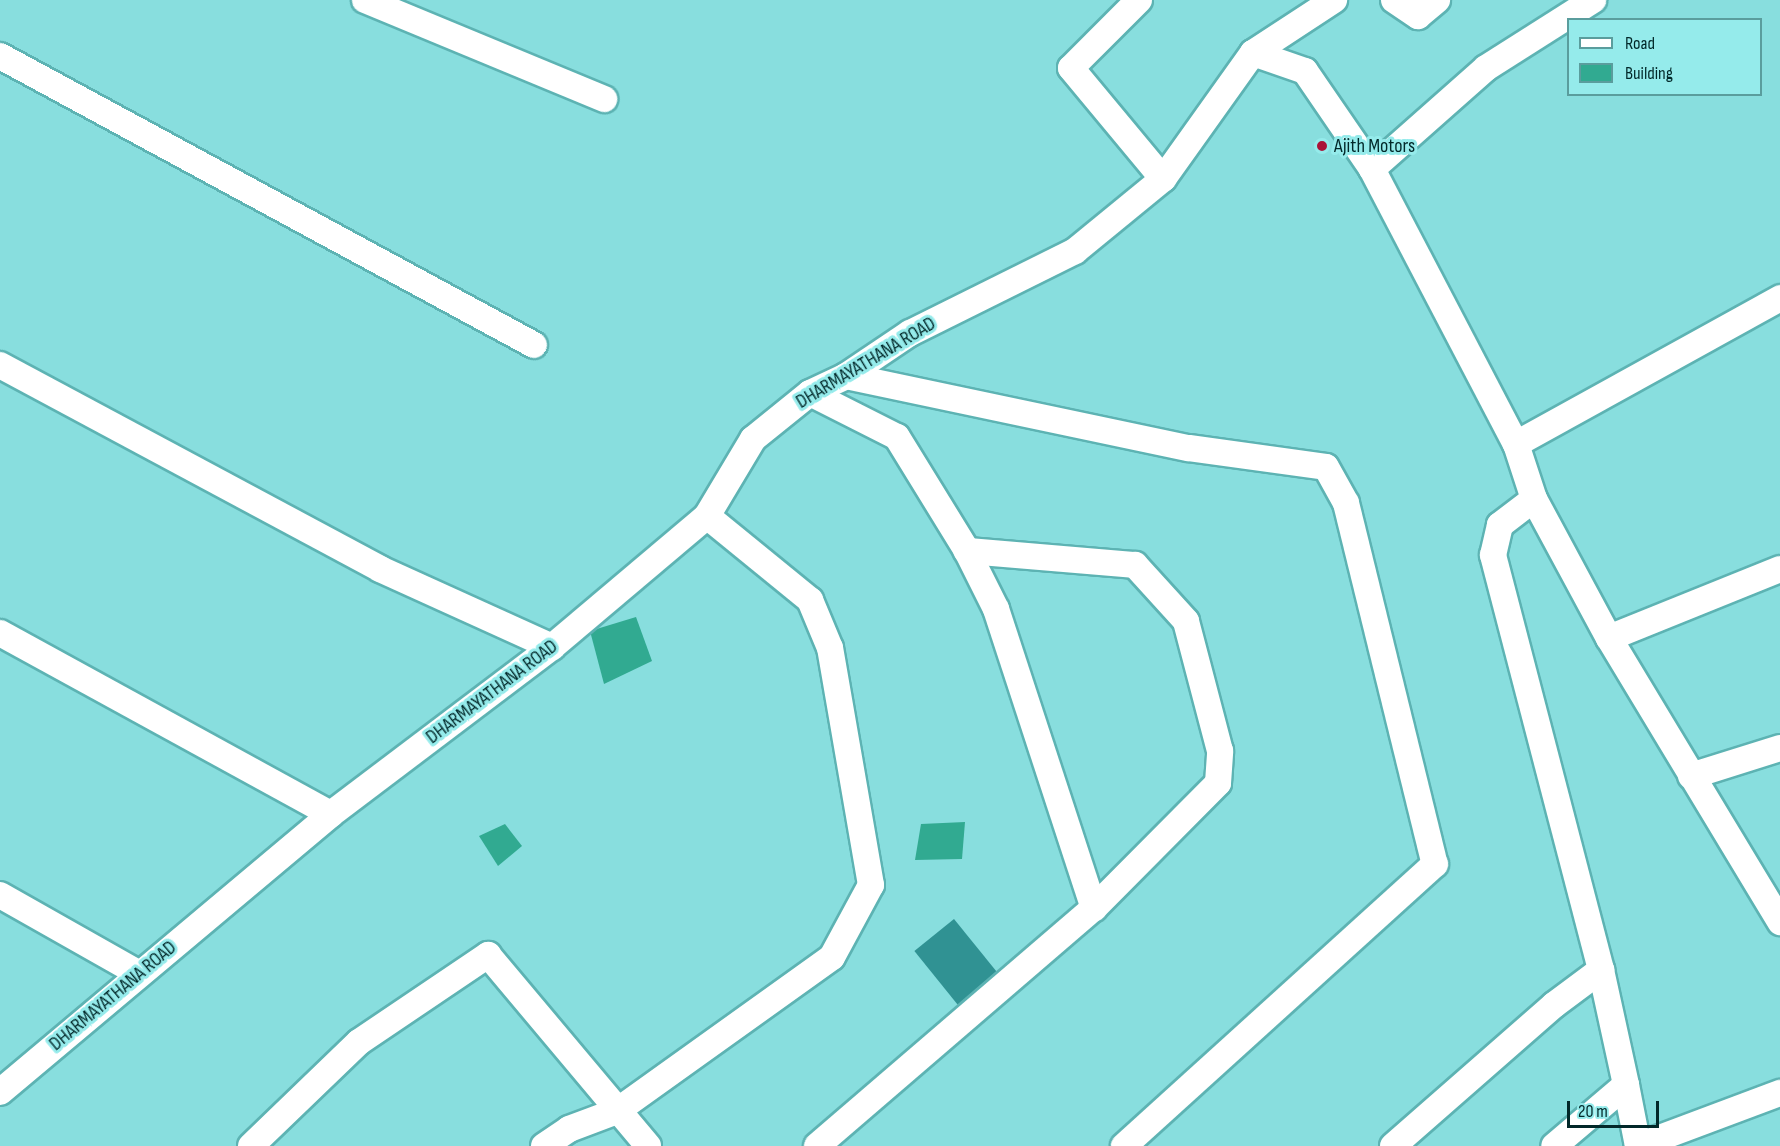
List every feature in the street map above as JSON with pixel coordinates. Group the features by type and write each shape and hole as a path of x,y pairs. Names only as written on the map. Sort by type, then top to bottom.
{"street":[{"path":"365,0 406,10 604,99"},
{"path":"1139,0 1071,68 1163,179"},
{"path":"1253,53 1334,0"},
{"path":"1394,0 1418,16 1437,0"},
{"path":"1372,169 1486,68 1593,0"},
{"path":"1253,53 1305,71 1372,169 1516,444 1534,499 1609,638 1691,776 1777,912"},
{"name":"DHARMAYATHANA ROAD","path":"0,1092 138,972 331,814 552,647 707,516 753,439 810,393 846,376 910,333 1075,251 1163,179 1253,53"},
{"path":"0,56 534,345"},
{"path":"1516,444 1780,298"},
{"path":"0,365 380,569 552,647"},
{"path":"846,376 1189,448 1326,467 1346,503 1435,864 1124,1146"},
{"path":"810,393 897,436 967,551 996,609 1094,908"},
{"path":"1534,499 1500,525 1493,555 1601,970 1638,1146 1780,1093"},
{"path":"544,1146 568,1129 617,1112 832,957 871,885 830,648 810,600 707,516"},
{"path":"817,1146 1094,908 1218,783 1220,752 1186,621 1135,565 967,551"},
{"path":"1609,638 1780,569"},
{"path":"0,633 331,814"},
{"path":"1691,776 1780,748"},
{"path":"0,895 138,972"},
{"path":"251,1146 359,1042 488,955 617,1112 648,1146"},
{"path":"1394,1146 1554,1005 1601,970"},
{"path":"1554,1146 1626,1085"}],"water":[{"path":"954,919 1001,977 962,1009 914,951"}],"building":[{"path":"636,617 652,661 604,684 590,631"},
{"path":"965,822 962,859 915,860 921,824"},
{"path":"505,824 522,846 498,866 479,836"}],"place":[{"name":"Ajith Motors","path":"1322,146"}]}
